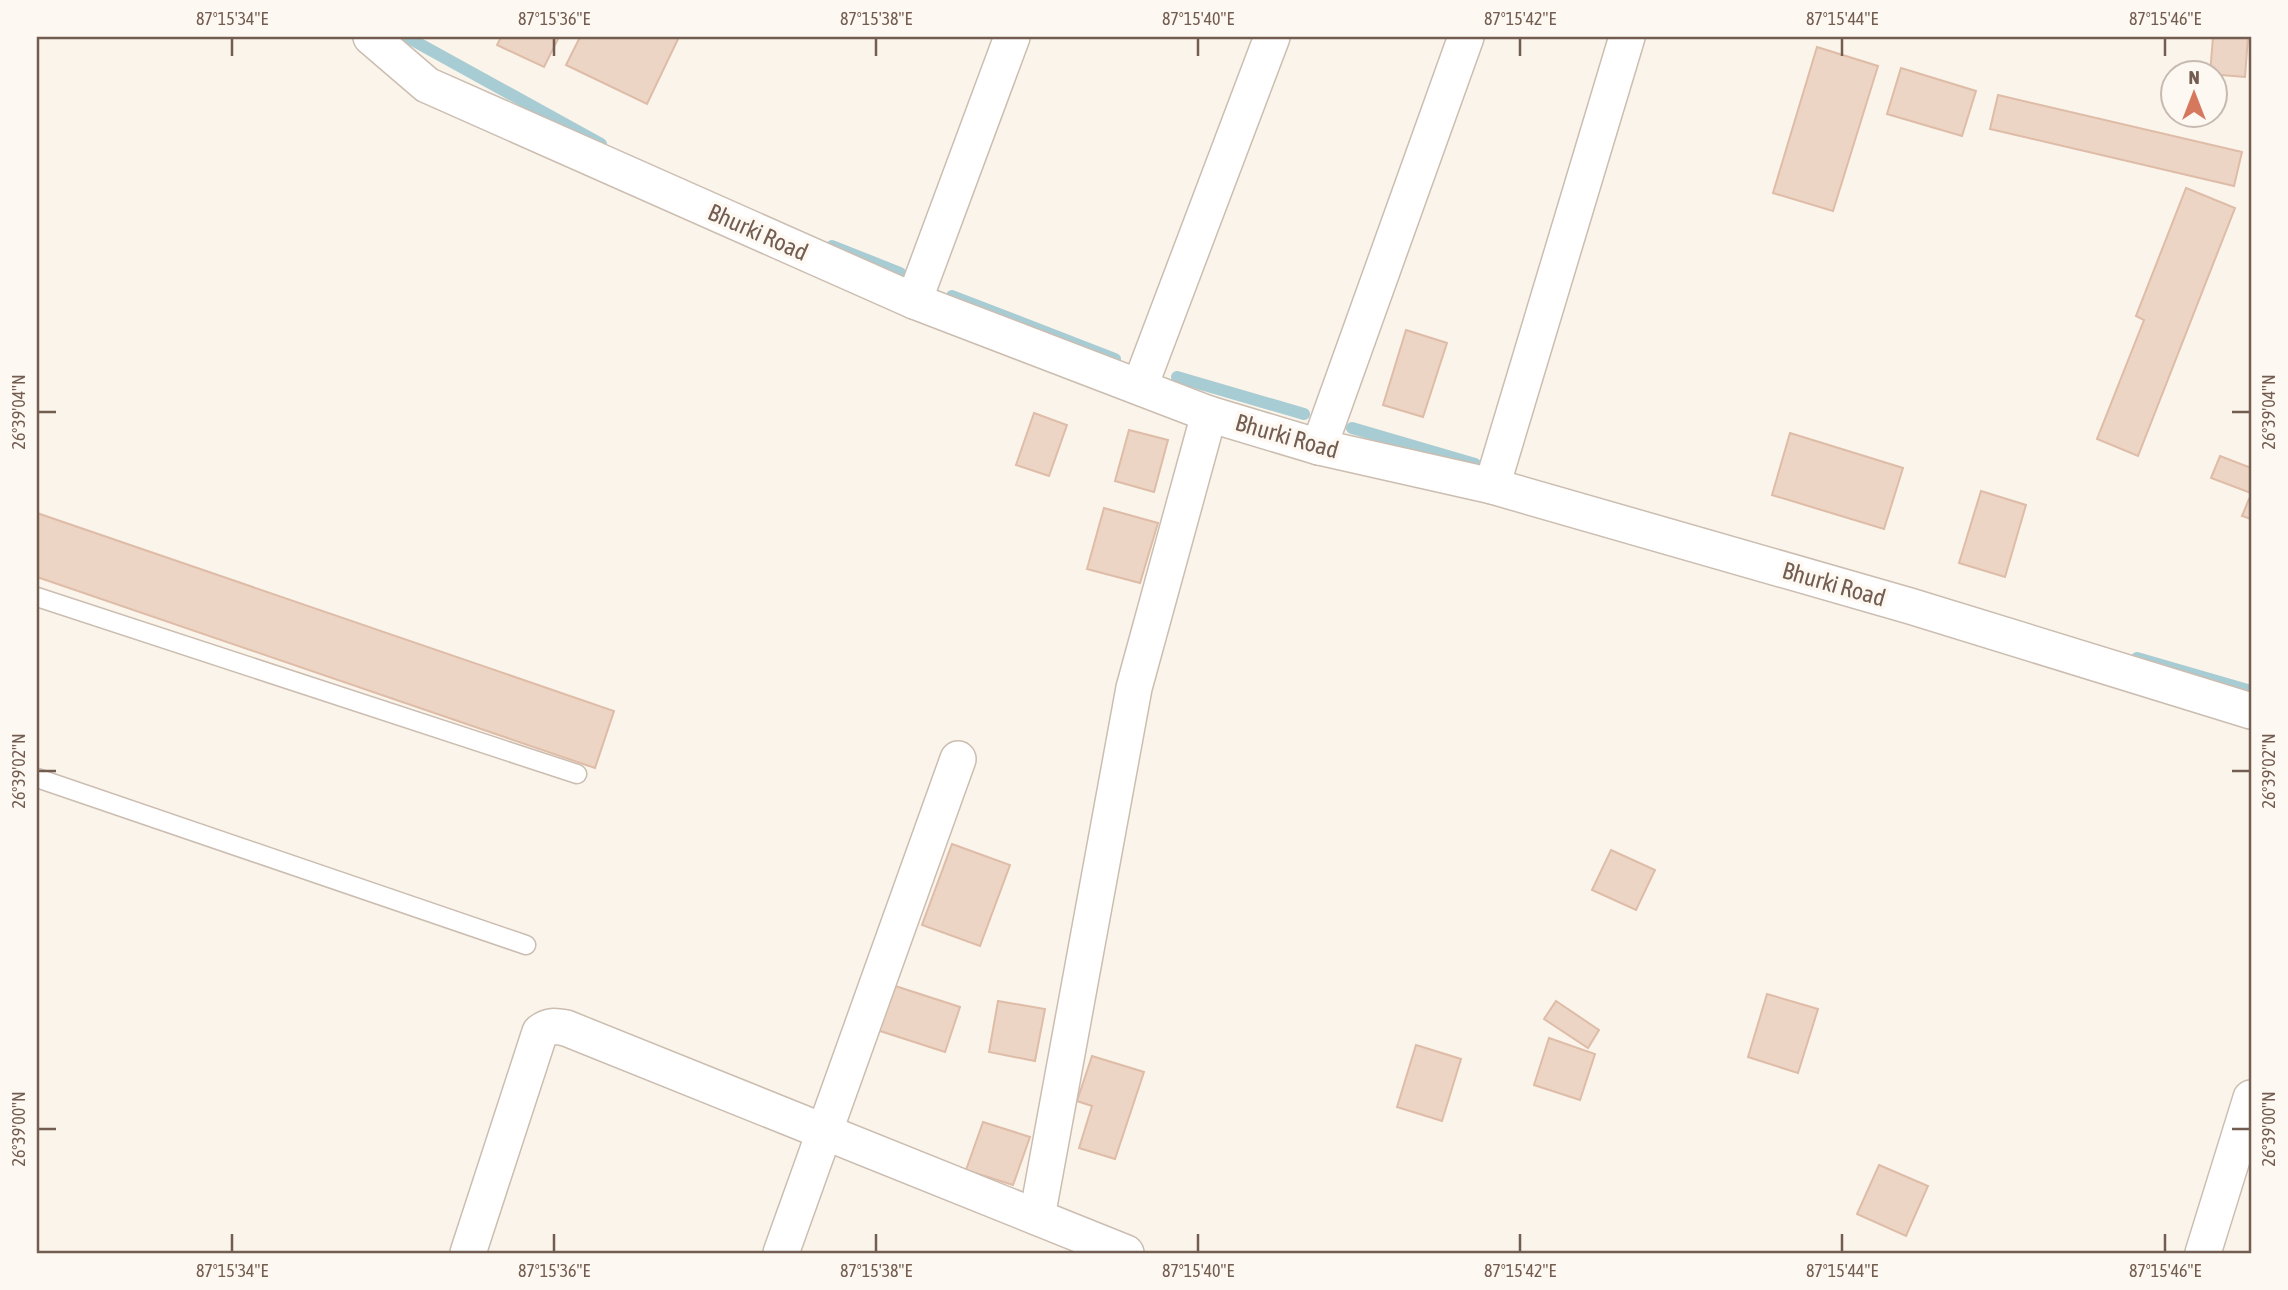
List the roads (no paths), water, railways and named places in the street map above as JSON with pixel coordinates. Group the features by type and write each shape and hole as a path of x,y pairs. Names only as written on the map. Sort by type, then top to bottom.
{"street":[{"name":"Bhurki Road","path":"371,37 427,85 914,301 1209,414 1320,447 1492,486 1910,606 2251,711"},
{"path":"914,301 1012,37"},
{"path":"1140,386 1272,37"},
{"path":"1320,447 1466,37"},
{"path":"1492,486 1627,37"},
{"path":"1037,1217 1135,688 1209,414"},
{"path":"781,1253 958,759"},
{"path":"468,1253 540,1032 547,1027 566,1028 1126,1253"},
{"path":"2203,1253 2251,1098"}],"lane":[{"path":"37,597 577,774"},
{"path":"37,778 526,945"}],"waterway":[{"path":"407,37 601,144"},
{"path":"832,246 900,273"},
{"path":"952,296 1115,359"},
{"path":"1177,377 1304,414"},
{"path":"1352,428 1475,464"},
{"path":"2137,658 2251,691"}]}
